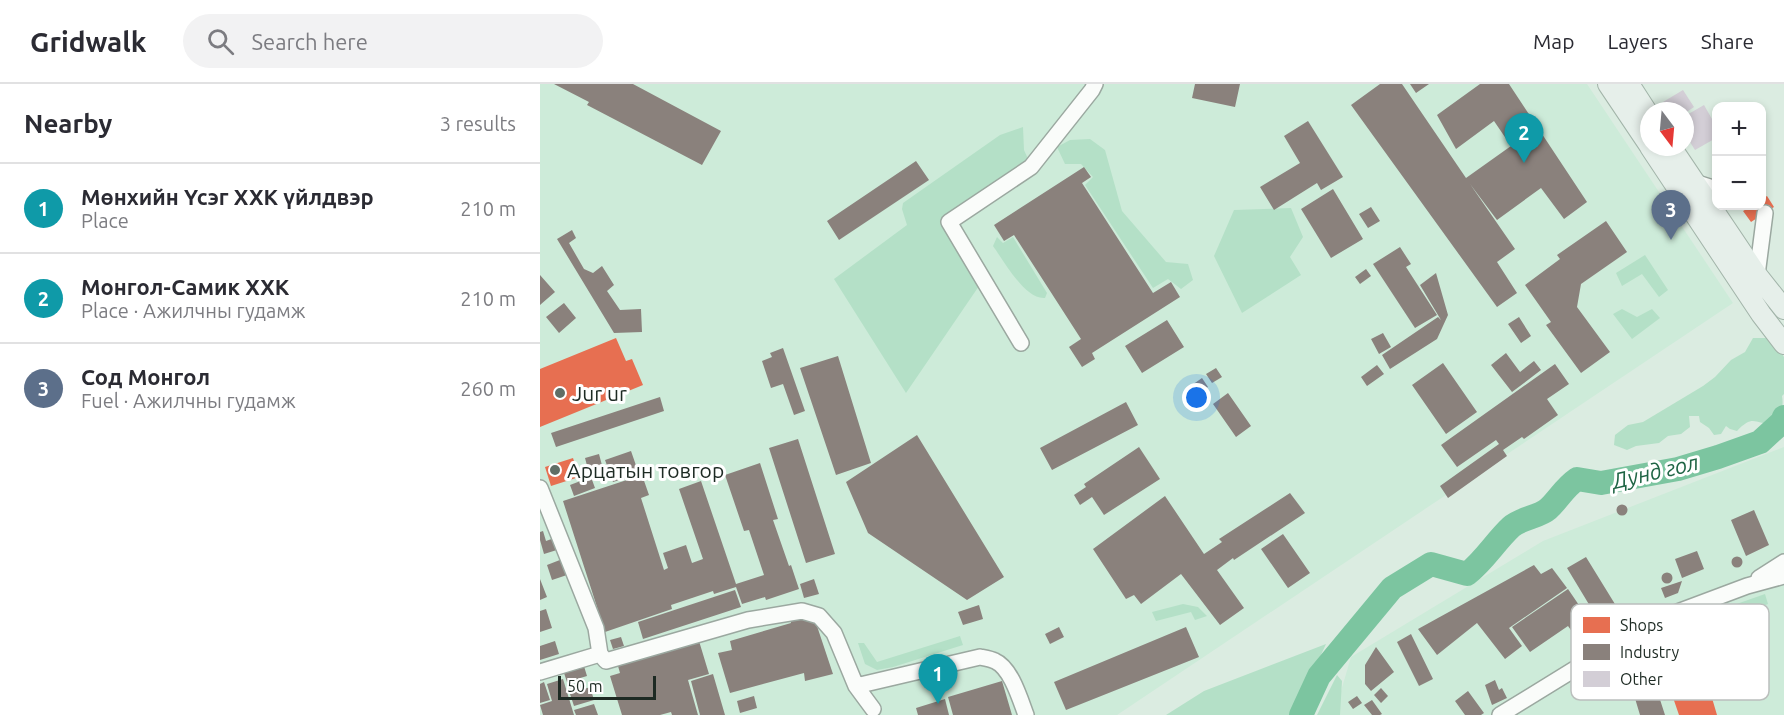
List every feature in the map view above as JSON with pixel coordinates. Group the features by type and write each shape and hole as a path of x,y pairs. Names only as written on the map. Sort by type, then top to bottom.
{"main road":[{"path":"1608,84 1640,132"},
{"path":"1629,84 1641,102"},
{"path":"1656,156 1761,314 1784,344"},
{"path":"1677,156 1757,275 1781,304"}],"street":[{"path":"1021,343 949,222 1030,167 1095,84"},
{"path":"1694,182 1712,188"},
{"path":"1757,275 1765,213"},
{"path":"540,488 596,628 600,654 606,661 748,620 802,611 819,616 834,633 856,686 873,709"},
{"path":"1747,586 1784,562"},
{"path":"1699,604 1747,586 1784,576"},
{"path":"540,672 600,654"},
{"path":"856,686 980,657 995,661 1005,669 1026,715"},
{"path":"1500,715 1571,671"}],"shaded area":[{"path":"540,84 1587,84 1733,303 1117,715 540,715"},
{"path":"1023,127 1024,150 1029,161 947,221 979,286 906,393 834,279 907,225 902,209 903,203 1000,135"},
{"path":"1090,139 1105,150 1122,211 1166,262 1188,264 1193,280 1181,289 1168,279 1153,288 1085,185 1093,177 1081,164 1065,164 1057,147 1070,140"},
{"path":"1291,208 1303,237 1290,257 1301,275 1242,313 1214,256 1234,210"},
{"path":"997,237 1003,243 1013,237 1047,293 1045,298 1030,293 1016,278 993,246"},
{"path":"1645,255 1668,290 1659,297 1642,274 1622,286 1616,273"},
{"path":"1622,309 1637,317 1652,309 1660,318 1632,339 1613,314"},
{"path":"1753,338 1773,338 1784,357 1782,408 1774,424 1751,421 1737,431 1726,426 1721,434 1714,435 1700,422 1699,416 1689,416 1690,427 1681,434 1668,436 1659,443 1636,446 1627,450 1614,445 1615,435 1628,425 1643,422 1715,377 1731,360 1745,352"},
{"path":"1784,447 1784,715 1334,715 1351,657 1543,541"},
{"path":"1765,594 1768,604 1737,604"},
{"path":"1183,604 1198,607 1207,616 1195,620 1191,612 1156,621 1152,612"},
{"path":"960,636 963,645 877,670 865,664 858,643 864,643 877,662"},
{"path":"1326,644 1293,715 1166,715 1204,691"},
{"path":"1337,675 1342,681 1340,715 1317,715"}],"building: Shops":[{"path":"1766,197 1774,207 1751,222 1743,211 1766,210"},
{"path":"616,338 626,361 632,359 643,385 540,427 540,369"},
{"path":"573,458 579,477 551,486 545,467"},
{"path":"1674,700 1713,700 1717,715 1679,715"}],"building: Industry":[{"path":"554,84 633,84 721,131 702,165 587,105 589,102"},
{"path":"1195,84 1240,84 1235,107 1192,98"},
{"path":"1380,84 1402,84 1466,178 1511,146 1494,121 1456,149 1437,115 1480,84 1509,84 1587,202 1564,219 1541,188 1497,220 1470,184 1515,249 1497,262 1517,293 1497,307 1351,105"},
{"path":"1410,84 1429,84 1416,93"},
{"path":"1308,121 1343,177 1321,190 1317,183 1274,210 1260,187 1300,163 1284,136"},
{"path":"916,161 929,180 839,240 827,221"},
{"path":"1084,167 1091,177 1082,183 1153,293 1171,282 1180,297 1092,353 1095,359 1082,367 1069,347 1081,339 1014,235 1004,241 994,225"},
{"path":"1333,189 1363,239 1331,258 1301,209"},
{"path":"1371,207 1380,221 1368,228 1359,214"},
{"path":"1606,221 1627,252 1581,284 1577,307 1610,352 1581,373 1546,325 1551,322 1525,285 1560,259 1557,255"},
{"path":"572,230 576,238 569,243 584,269 593,273 602,266 614,285 607,291 620,310 641,309 642,332 614,333 557,239"},
{"path":"1400,247 1411,264 1406,267 1437,315 1415,328 1373,264"},
{"path":"1366,269 1371,276 1360,284 1355,277"},
{"path":"1436,273 1448,315 1437,339 1390,369 1382,355 1438,317 1441,320 1420,285"},
{"path":"540,275 555,292 540,305"},
{"path":"564,303 576,318 559,333 546,317"},
{"path":"1519,317 1531,336 1521,343 1508,324"},
{"path":"1167,320 1184,347 1142,373 1125,346"},
{"path":"1383,333 1391,347 1379,354 1371,339"},
{"path":"783,348 805,411 794,415 783,384 771,388 762,361 772,357 770,353"},
{"path":"1506,353 1520,372 1534,361 1541,370 1512,392 1491,365"},
{"path":"838,356 871,463 836,475 800,368"},
{"path":"1443,363 1477,412 1446,434 1412,385"},
{"path":"1555,364 1569,384 1547,399 1558,415 1524,439 1522,437 1503,450 1507,456 1448,498 1440,486 1499,444 1496,440 1457,467 1441,445"},
{"path":"1377,365 1384,374 1367,386 1361,377"},
{"path":"1216,368 1222,377 1212,383 1206,374"},
{"path":"1202,378 1208,387 1198,394 1192,385"},
{"path":"1228,393 1251,426 1236,437 1213,404"},
{"path":"660,397 664,411 556,447 551,433"},
{"path":"1126,402 1138,425 1052,470 1040,448"},
{"path":"917,435 1004,577 967,600 868,533 846,482"},
{"path":"798,439 835,554 806,563 769,448"},
{"path":"1139,447 1160,479 1104,515 1092,497 1080,505 1074,495 1086,487 1084,484"},
{"path":"631,451 639,474 613,482 605,460"},
{"path":"599,454 604,473 590,477 585,458"},
{"path":"760,463 778,519 773,520 799,589 766,600 765,597 742,604 736,587 714,594 713,591 671,605 672,609 605,632 563,501 642,475 649,495 641,498 664,570 668,568 663,553 686,545 692,563 703,559 679,489 701,481 736,584 764,575 749,530 744,531 725,475"},
{"path":"591,477 595,488 574,496 570,485"},
{"path":"1290,493 1305,513 1217,570 1244,608 1220,625 1181,574 1141,604 1134,595 1126,599 1093,549 1165,496 1204,554 1222,542 1219,539"},
{"path":"1622,505 1626,506 1626,514 1622,515 1618,514 1617,510 1618,506"},
{"path":"1754,510 1769,545 1746,556 1731,520"},
{"path":"543,531 546,541 557,537 560,549 544,554 540,540 540,532"},
{"path":"1283,534 1310,573 1288,588 1261,549"},
{"path":"1697,551 1704,569 1682,578 1675,559"},
{"path":"1586,557 1615,604 1589,604 1567,568"},
{"path":"1737,557 1741,558 1741,566 1737,567 1733,566 1732,562 1733,558"},
{"path":"565,558 570,574 552,580 547,565"},
{"path":"1534,565 1541,574 1552,568 1567,588 1509,628 1522,646 1505,659 1477,623 1437,655 1418,629"},
{"path":"1667,573 1671,574 1671,582 1667,583 1663,582 1662,578 1663,574"},
{"path":"540,579 547,597 540,600"},
{"path":"814,579 819,594 804,598 800,584"},
{"path":"1682,581 1678,593 1665,598 1661,588"},
{"path":"1568,589 1578,604 1571,604 1571,630 1568,626 1530,652 1512,627"},
{"path":"735,590 741,607 643,639 638,622"},
{"path":"979,605 983,619 963,625 958,612"},
{"path":"546,609 552,628 540,632 540,611"},
{"path":"789,615 803,620 814,617 833,674 805,681 804,673 730,693 718,653 732,650 730,641 791,623"},
{"path":"1059,627 1064,637 1050,644 1045,634"},
{"path":"1186,627 1199,657 1066,710 1054,682"},
{"path":"1411,634 1433,679 1419,686 1397,642"},
{"path":"621,637 624,646 613,649 610,640"},
{"path":"555,641 559,654 540,660 540,646"},
{"path":"699,641 709,674 688,680 698,715 672,715 671,712 660,715 622,715 610,676 620,673 616,659"},
{"path":"1376,647 1394,672 1371,691 1365,684 1365,665"},
{"path":"583,663 587,676 567,682 563,670"},
{"path":"713,674 725,715 700,715 691,681"},
{"path":"563,679 574,715 543,715 540,705 552,701 547,684"},
{"path":"1495,680 1499,690 1502,688 1507,698 1492,705 1485,685"},
{"path":"1002,681 1012,715 953,715 948,697"},
{"path":"544,682 550,700 540,703 540,684"},
{"path":"590,687 594,700 574,706 570,694"},
{"path":"1381,688 1388,696 1381,703 1374,695"},
{"path":"1468,691 1484,713 1481,715 1465,715 1455,701"},
{"path":"754,696 757,708 740,713 737,701"},
{"path":"1357,696 1362,703 1353,709 1348,702"},
{"path":"945,699 949,715 918,715 916,708"},
{"path":"1372,700 1382,714 1372,715 1364,705"},
{"path":"1636,700 1660,700 1665,715 1640,715"},
{"path":"594,704 598,715 576,715 574,710"}],"building: Other":[{"path":"1683,90 1691,102 1663,102"},
{"path":"1704,105 1712,119 1712,140 1695,150 1694,148 1694,111"}],"waterway":[{"name":"Дунд гол","path":"1301,715 1319,676 1392,588 1431,564 1467,574 1511,527 1548,509 1577,479 1601,483 1678,469 1760,442 1782,422 1784,417"}],"place":[{"name":"Монгол-Самик ХХК","path":"1524,163"},
{"name":"Сод Монгол","path":"1671,240"},
{"name":"Jur ur","path":"560,393"},
{"name":"Арцатын товгор","path":"555,470"},
{"name":"Мөнхийн Үсэг ХХК үйлдвэр","path":"938,704"}]}
